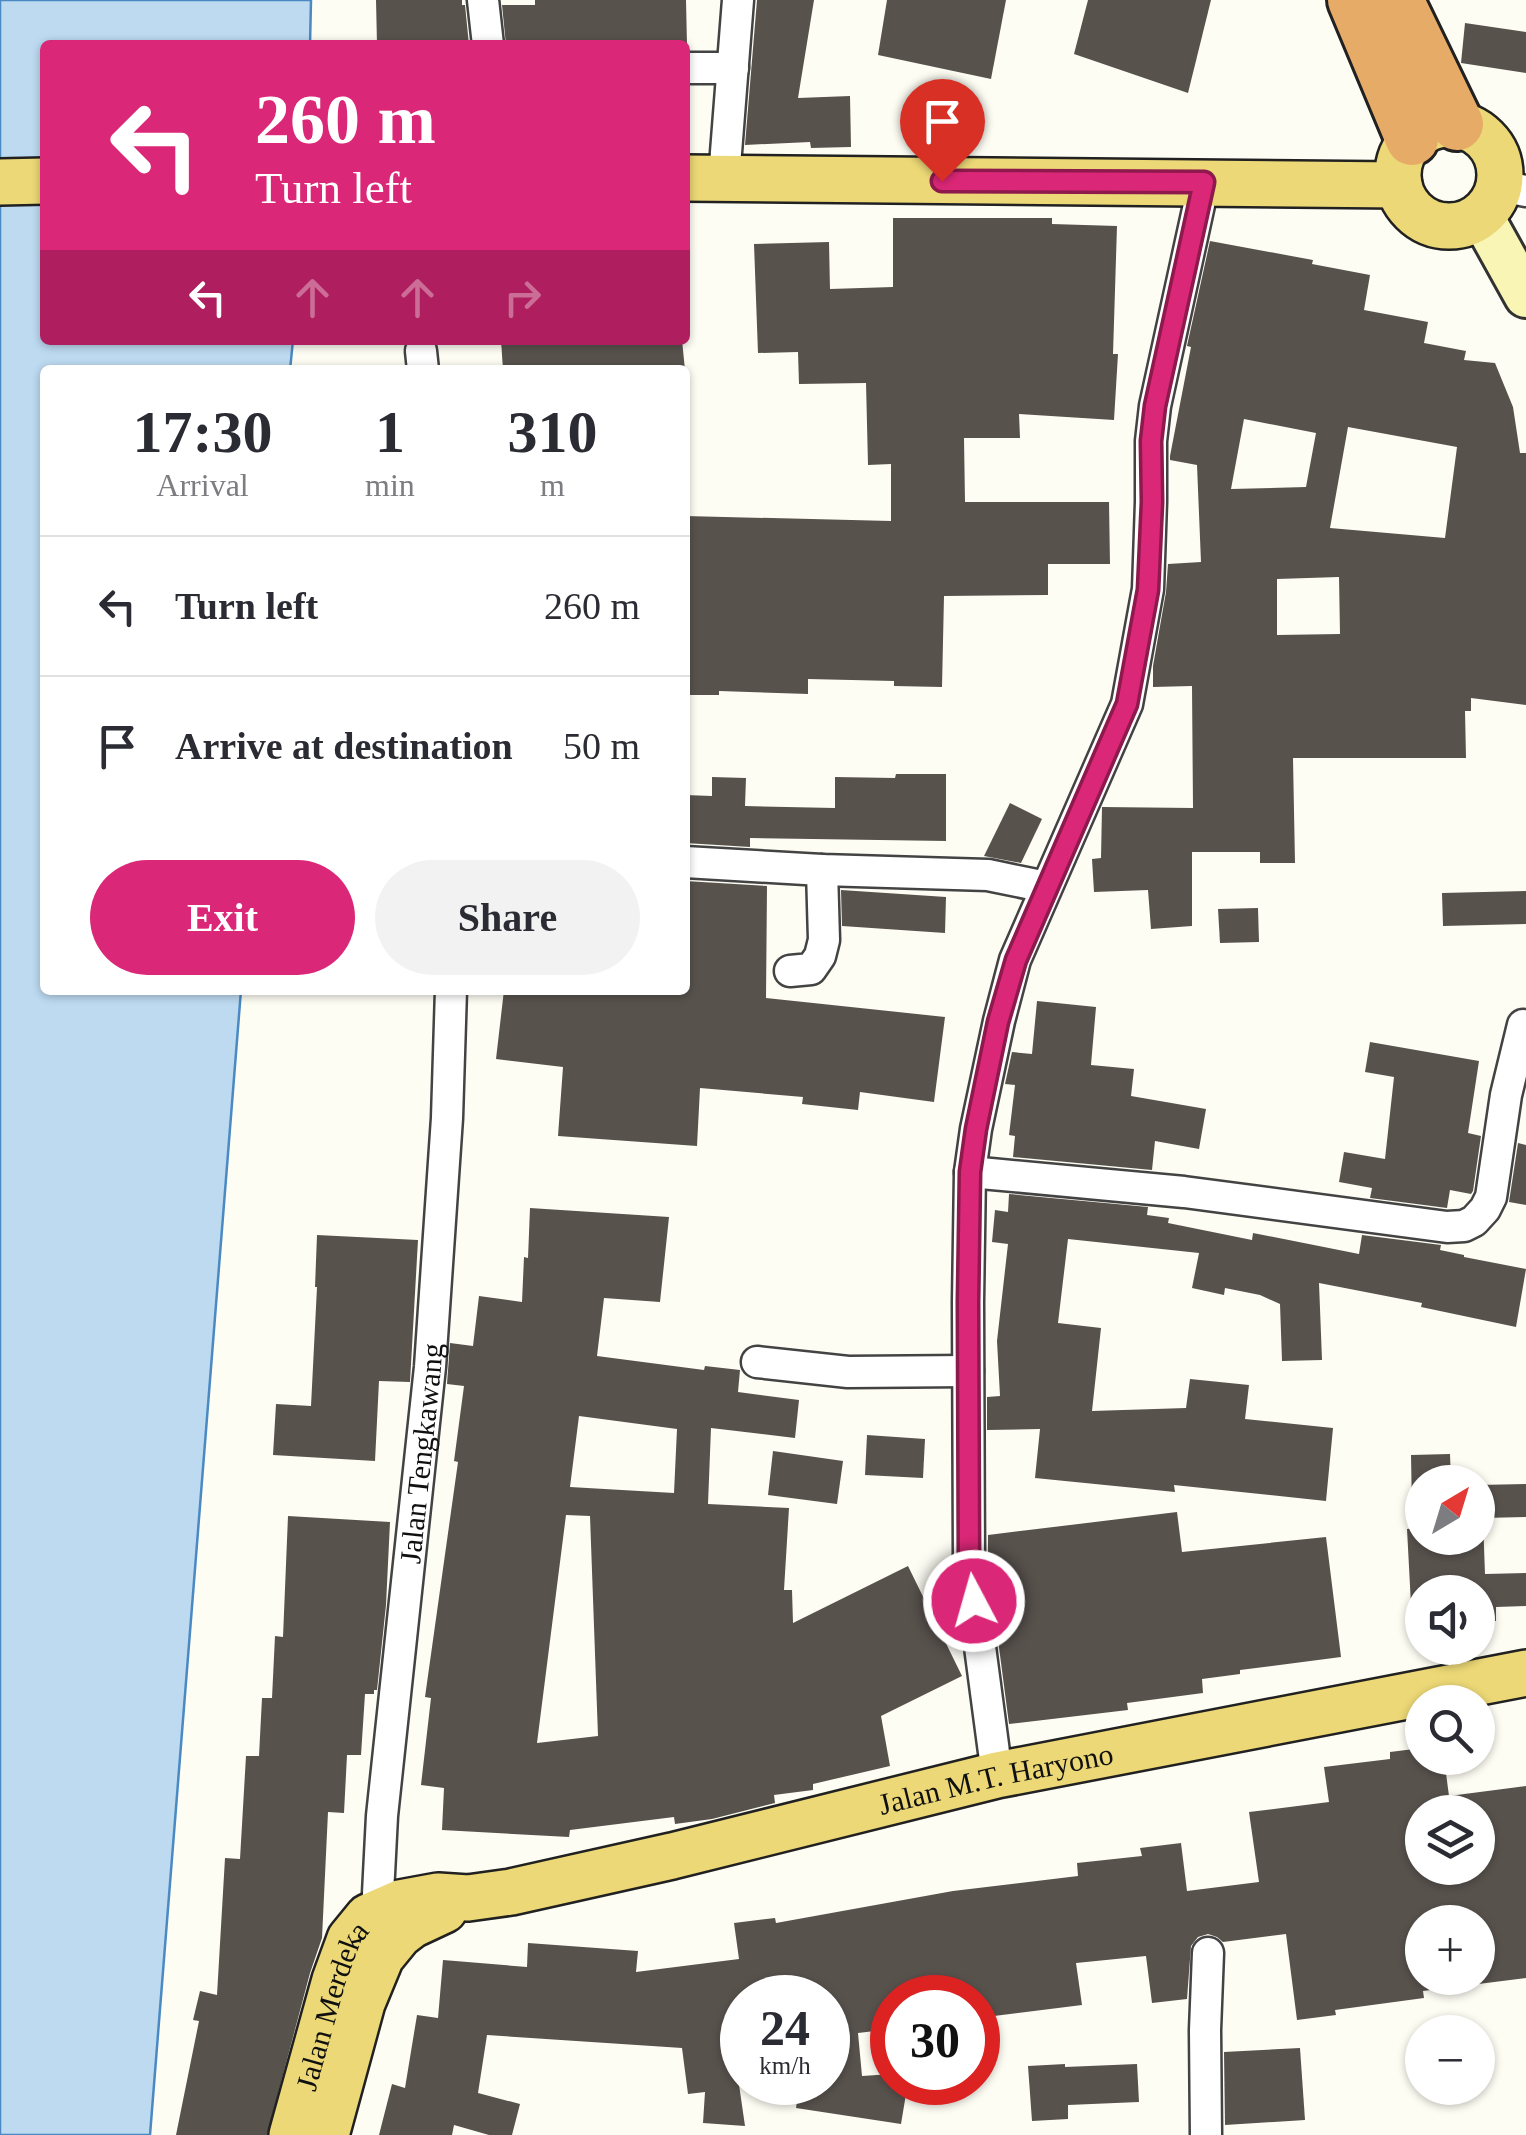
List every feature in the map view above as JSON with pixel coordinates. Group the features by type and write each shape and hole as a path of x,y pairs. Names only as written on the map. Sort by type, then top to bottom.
{"highway":[{"path":"1354,0 1422,149"},
{"path":"1397,0 1422,149"}],"main road":[{"path":"704,178 1204,182 1422,149 1473,130 1496,153 1502,197 1466,223 1449,226 1417,214 1405,201 1422,149"},
{"path":"0,182 40,181"},
{"name":"Jalan M.T. Haryono","path":"396,1914 672,1856 997,1775 1526,1673"},
{"name":"Jalan Merdeka","path":"292,2135 343,1955 368,1918 396,1914 387,1948 362,2003 326,2135"}],"street":[{"path":"483,0 487,40"},
{"path":"704,178 733,68 738,0"},
{"path":"690,68 733,68"},
{"path":"997,1775 969,1564 970,1172 998,1022 1016,960 1127,704 1148,590 1155,406 1204,182"},
{"path":"1502,197 1526,296"},
{"path":"690,862 988,875 1046,887"},
{"path":"790,971 811,969 823,948 822,870"},
{"name":"Jalan Tengkawang","path":"396,1914 382,1816 430,1367 447,1118 451,995"},
{"path":"970,1172 1154,1188 1368,1218 1464,1226 1485,1209 1491,1196 1506,1095 1522,1025"},
{"path":"757,1362 848,1372 968,1371"},
{"path":"1206,2135 1208,1954"}],"water":[{"path":"0,0 311,0 310,40 40,40 40,345 292,345 290,365 40,365 40,995 241,995 150,2135 0,2135"}],"building":[{"path":"376,0 462,0 465,5 468,40 377,40"},
{"path":"535,0 686,0 687,40 506,40 502,5 535,5"},
{"path":"757,0 814,0 798,98 850,96 851,147 811,148 810,142 745,145"},
{"path":"887,0 1006,0 991,79 878,55"},
{"path":"1088,0 1211,0 1188,93 1074,54"},
{"path":"1465,23 1526,32 1526,73 1461,63"},
{"path":"893,218 1052,218 1052,224 1117,226 1114,420 1019,414 1020,438 964,438 965,502 1109,502 1110,564 1048,564 1048,595 944,596 942,687 894,686 894,681 808,679 808,694 719,691 719,695 690,695 690,516 891,521 891,464 868,465 866,383 799,384 798,352 758,353 754,244 829,242 830,289 893,287"},
{"path":"1210,241 1370,275 1364,310 1428,322 1424,343 1466,351 1464,360 1495,363 1513,407 1520,453 1526,453 1526,705 1471,698 1471,711 1465,711 1466,758 1293,758 1295,863 1260,863 1260,852 1192,852 1192,926 1151,929 1148,890 1094,892 1092,859 1101,858 1102,807 1193,808 1192,686 1153,687 1168,564 1201,562 1197,465 1170,460 1191,347 1187,346","holes":["1244,419 1316,433 1306,487 1231,489","1348,427 1457,447 1445,538 1330,528","1339,577 1340,634 1277,635 1277,579"]},
{"path":"501,345 682,345 684,365 503,365"},
{"path":"896,774 946,774 946,841 750,838 750,847 690,843 690,795 712,796 712,777 746,778 745,806 835,808 835,777 895,778"},
{"path":"1010,803 1042,819 1021,863 984,856"},
{"path":"690,881 767,886 766,998 945,1017 934,1102 860,1092 858,1110 802,1104 803,1097 700,1088 697,1146 558,1136 563,1067 496,1059 503,995 690,995"},
{"path":"841,890 946,897 945,933 842,926"},
{"path":"1526,891 1526,924 1443,926 1442,893"},
{"path":"1258,908 1259,942 1220,943 1218,909"},
{"path":"1037,1001 1096,1007 1091,1065 1134,1069 1131,1096 1206,1109 1199,1149 1155,1141 1152,1170 1013,1157 1015,1136 1009,1135 1015,1085 1005,1084 1012,1052 1032,1054"},
{"path":"1370,1042 1479,1061 1468,1133 1481,1136 1473,1191 1471,1194 1450,1190 1447,1208 1370,1198 1372,1188 1339,1182 1344,1152 1385,1159 1394,1077 1365,1072"},
{"path":"1518,1143 1526,1145 1526,1205 1509,1202"},
{"path":"1009,1194 1148,1207 1147,1215 1169,1218 1168,1223 1252,1240 1253,1233 1359,1254 1362,1235 1441,1245 1440,1250 1464,1257 1526,1269 1516,1327 1319,1283 1322,1360 1282,1361 1280,1304 1260,1295 1225,1288 1224,1295 1192,1288 1199,1253 1068,1239 1058,1323 1101,1328 1092,1411 1186,1408 1190,1379 1249,1385 1245,1419 1333,1428 1326,1501 1174,1485 1175,1492 1035,1478 1040,1429 987,1430 987,1397 1000,1396 997,1341 1008,1244 992,1242 995,1210 1008,1212"},
{"path":"530,1208 669,1217 660,1302 604,1298 597,1356 704,1370 705,1366 740,1370 738,1392 799,1400 795,1438 711,1428 708,1504 789,1508 784,1590 792,1590 793,1623 908,1566 962,1676 881,1716 890,1766 813,1784 813,1790 774,1795 775,1803 712,1819 675,1824 674,1817 570,1830 569,1837 442,1830 444,1788 421,1785 431,1698 425,1697 458,1462 454,1461 464,1386 447,1384 450,1343 473,1346 479,1296 522,1302 524,1257 528,1258","holes":["579,1416 677,1429 674,1493 570,1487","566,1515 590,1516 598,1736 537,1743"]},
{"path":"317,1235 418,1240 410,1382 379,1381 375,1461 273,1455 276,1404 311,1406"},
{"path":"867,1435 925,1439 923,1478 865,1475"},
{"path":"773,1451 843,1461 837,1504 768,1495"},
{"path":"1450,1454 1450,1465 1411,1465 1411,1455"},
{"path":"1526,1484 1526,1517 1495,1518 1495,1485"},
{"path":"1177,1512 1182,1552 1326,1537 1341,1657 1202,1679 1203,1693 1127,1703 1128,1710 1009,1724 988,1563 988,1535"},
{"path":"288,1516 390,1522 377,1690 365,1694 361,1755 347,1755 344,1813 328,1812 322,1938 267,2135 176,2135 199,2021 193,2020 200,1991 217,1995 225,1858 240,1859 246,1756 259,1756 262,1698 272,1698 275,1636 283,1637"},
{"path":"1408,1555 1484,1555 1485,1574 1526,1573 1526,1606 1496,1607 1495,1621 1495,1575 1409,1575"},
{"path":"1405,1750 1405,1775 1446,1775 1449,1795 1405,1795 1405,1885 1495,1885 1495,1795 1457,1795 1526,1786 1526,1978 1495,1982 1495,1905 1405,1905 1405,1995 1424,1998 1335,2010 1336,2015 1297,2020 1286,1934 1223,1942 1208,1934 1198,1937 1191,1946 1187,1999 1152,2003 1146,1956 1076,1963 1082,2005 1000,2015 1000,1975 870,1975 870,2032 858,2033 862,2076 870,2075 870,2105 904,2105 901,2124 796,2108 850,2105 850,1975 720,1975 720,2105 742,2105 745,2126 703,2123 705,2092 688,2094 682,2048 487,2035 478,2093 520,2104 512,2135 489,2135 454,2125 452,2135 379,2135 392,2084 405,2088 417,2015 438,2018 443,1960 527,1967 528,1943 638,1951 636,1972 739,1959 734,1923 775,1918 776,1923 953,1891 1078,1876 1077,1863 1142,1856 1140,1848 1181,1843 1187,1891 1259,1882 1249,1812 1329,1802 1324,1767 1390,1759 1390,1752"},
{"path":"1300,2048 1305,2120 1225,2125 1224,2052"},
{"path":"1137,2064 1139,2102 1068,2105 1068,2119 1032,2121 1028,2066"}],"route":[{"path":"942,181 1204,182 1155,406 1148,590 1127,704 1016,960 998,1022 976,1129 970,1172 968,1302 969,1564 974,1601"}]}
